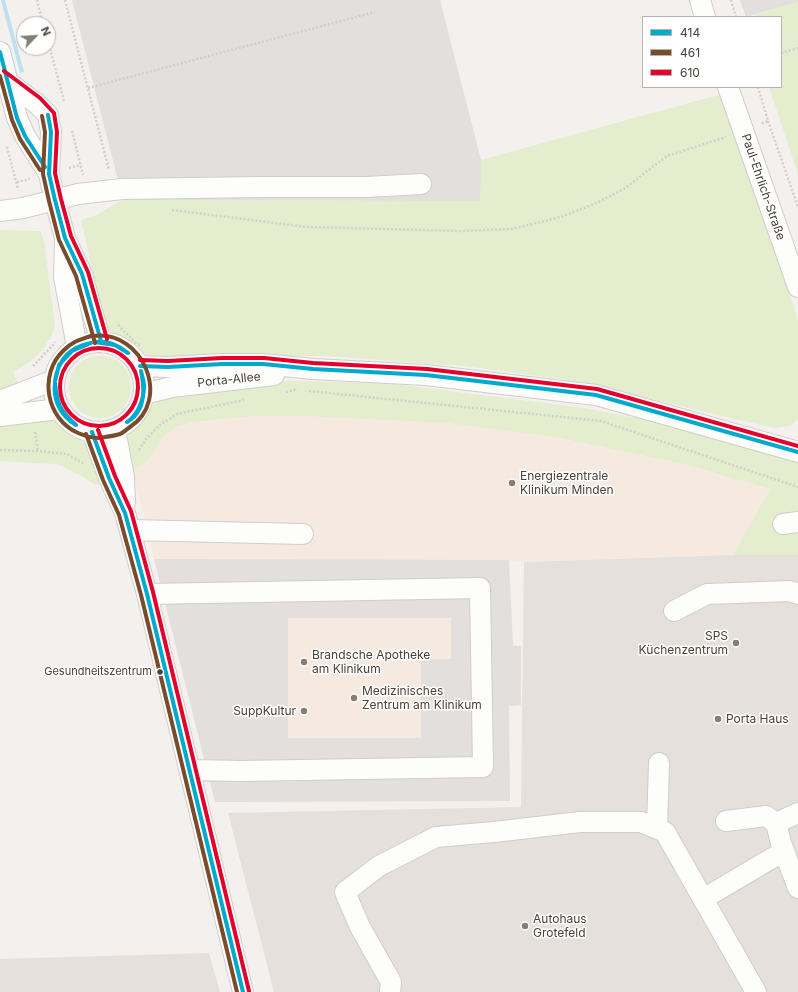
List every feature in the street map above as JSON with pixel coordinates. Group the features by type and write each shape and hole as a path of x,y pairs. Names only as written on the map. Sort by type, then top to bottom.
{"street":[{"path":"700,0 705,16"},
{"path":"0,52 4,79 17,118 25,136 49,174"},
{"path":"4,79 36,103 48,116 51,132 49,174 55,200 65,238 82,274 101,341"},
{"name":"Paul-Ehrlich-Straße","path":"728,88 798,287"},
{"path":"0,210 24,208 82,193 128,189 367,187 421,184"},
{"path":"65,238 64,277 77,347"},
{"path":"101,341 113,343 133,356 140,366 144,380 144,394 141,405 135,415 126,423 115,429 104,432 92,432 79,427 68,420 60,409 54,390 54,380 58,367 66,356 77,347 101,341"},
{"name":"Porta-Allee","path":"140,366 168,367 222,364 263,364 313,369 426,375 596,395 798,452"},
{"name":"Porta-Allee","path":"144,394 172,387 313,369"},
{"path":"0,401 54,380"},
{"path":"0,416 60,409"},
{"path":"115,429 109,478 128,522 148,594 243,992"},
{"path":"92,432 111,459"},
{"path":"128,522 303,534"},
{"path":"148,594 480,588 483,767 241,771 190,770"},
{"path":"674,611 707,594 790,591 798,594"},
{"path":"657,829 659,763"},
{"path":"776,822 798,813"},
{"path":"726,821 766,816 776,822 781,843 798,888"},
{"path":"390,992 391,982 360,927 345,892 379,866 436,837 580,822 641,822 665,832 756,992"},
{"path":"703,899 784,851"}],"path":[{"path":"37,0 41,16"},
{"path":"66,0 110,170 103,171"},
{"path":"731,0 736,16"},
{"path":"88,88 375,12"},
{"path":"782,52 798,48"},
{"path":"768,121 798,206"},
{"path":"167,209 307,227 461,231 512,229 562,217 594,204 624,189 667,156 743,131"},
{"path":"6,141 24,208"},
{"path":"116,323 137,344 144,346"},
{"path":"172,387 178,414"},
{"path":"282,392 297,389 601,421 798,487"},
{"path":"0,450 38,451 68,454 89,467 111,459 134,457 146,439 160,425 178,414 245,400"}],"shaded area":[{"path":"72,0 440,0 481,160 480,201 123,200"},
{"path":"740,0 798,0 798,2 746,16"},
{"path":"254,416 303,416 447,423 555,437 684,464 770,489 733,555 524,562 509,561 513,646 521,646 521,705 509,706 510,801 215,802 132,469 142,466 153,454 160,440 177,426 194,422"},
{"path":"733,555 798,555 798,992 274,992 228,813 521,807 524,562"},
{"path":"154,559 509,560 513,646 521,646 521,705 509,706 510,801 215,802","holes":["288,618 451,618 451,659 421,659 421,738 288,738"]},
{"path":"209,953 220,992 0,992 0,959"}],"green space":[{"path":"798,2 798,174 769,88 782,88 782,16 752,16"},
{"path":"722,94 798,319 798,419 790,426 774,428 562,379 464,366 326,356 154,359 105,328 100,320 88,249 81,220 94,216 123,200 479,201 481,160"},
{"path":"0,230 40,231 44,241 55,326 48,342 39,354 13,372 18,384 0,389"},
{"path":"94,356 106,356 122,365 129,375 131,387 129,399 122,409 106,418 94,418 83,413 74,404 69,393 69,381 74,370 83,361"},
{"path":"288,381 386,383 584,408 680,427 780,455 798,463 798,555 733,555 770,489 684,464 555,437 447,423 303,416 254,416 194,422 177,426 160,440 153,454 142,466 132,469 126,442 130,432 146,414 150,407 165,398 204,390"},
{"path":"41,418 54,421 65,426 82,440 93,459 103,482 95,485 57,464 0,461 0,423"}],"water":[{"path":"1,0 5,0 16,42 16,56 20,56 24,72 20,73"}],"transit line":[{"name":"414","path":"0,52 17,118 25,136 45,167"},
{"name":"610","path":"4,71 40,98 54,113 57,132 55,173 61,199 71,236 88,272 107,339"},
{"name":"461","path":"0,76 12,120 20,139 40,170"},
{"name":"414","path":"48,115 51,132 49,174 55,200 65,238 82,274 101,341"},
{"name":"461","path":"42,116 45,132 43,174 49,201 59,240 76,276 95,343"},
{"name":"461","path":"91,336 70,345 56,360 51,371 49,395 59,418 67,426 83,435 99,438 121,433 143,415 149,401 150,385 146,369 138,355 126,344 111,337 94,336"},
{"name":"414","path":"95,342 115,345 128,353"},
{"name":"414","path":"95,342 112,344 128,353"},
{"name":"414","path":"55,381 59,367 66,356 71,351 91,343"},
{"name":"414","path":"55,381 59,365 72,351 91,343"},
{"name":"610","path":"99,348 114,351 127,359 135,372 138,387 135,402 127,415 114,423 99,426 84,423 71,415 63,402 60,387 63,372 71,359 84,351 99,348"},
{"name":"610","path":"140,360 168,361 222,358 264,358 313,363 427,369 597,389 798,446"},
{"name":"414","path":"140,366 168,367 222,364 263,364 313,369 426,375 596,395 798,452"},
{"name":"414","path":"127,422 137,411 142,401 144,386 141,371"},
{"name":"414","path":"127,422 138,412 143,399 141,371"},
{"name":"414","path":"55,383 60,407 76,425"},
{"name":"414","path":"55,383 55,396 59,407 62,413 76,425"},
{"name":"610","path":"98,430 115,476 131,511 153,592 249,991"},
{"name":"414","path":"92,432 109,478 125,513 147,594 243,992"},
{"name":"461","path":"86,434 103,480 119,515 141,595 237,992"}],"place":[{"name":"Energiezentrale Klinikum Minden","path":"512,483"},
{"name":"SPS Küchenzentrum","path":"736,643"},
{"name":"Brandsche Apotheke am Klinikum","path":"304,662"},
{"name":"Gesundheitszentrum","path":"160,672"},
{"name":"Medizinisches Zentrum am Klinikum","path":"354,698"},
{"name":"SuppKultur","path":"304,711"},
{"name":"Porta Haus","path":"718,719"},
{"name":"Autohaus Grotefeld","path":"525,926"}]}
